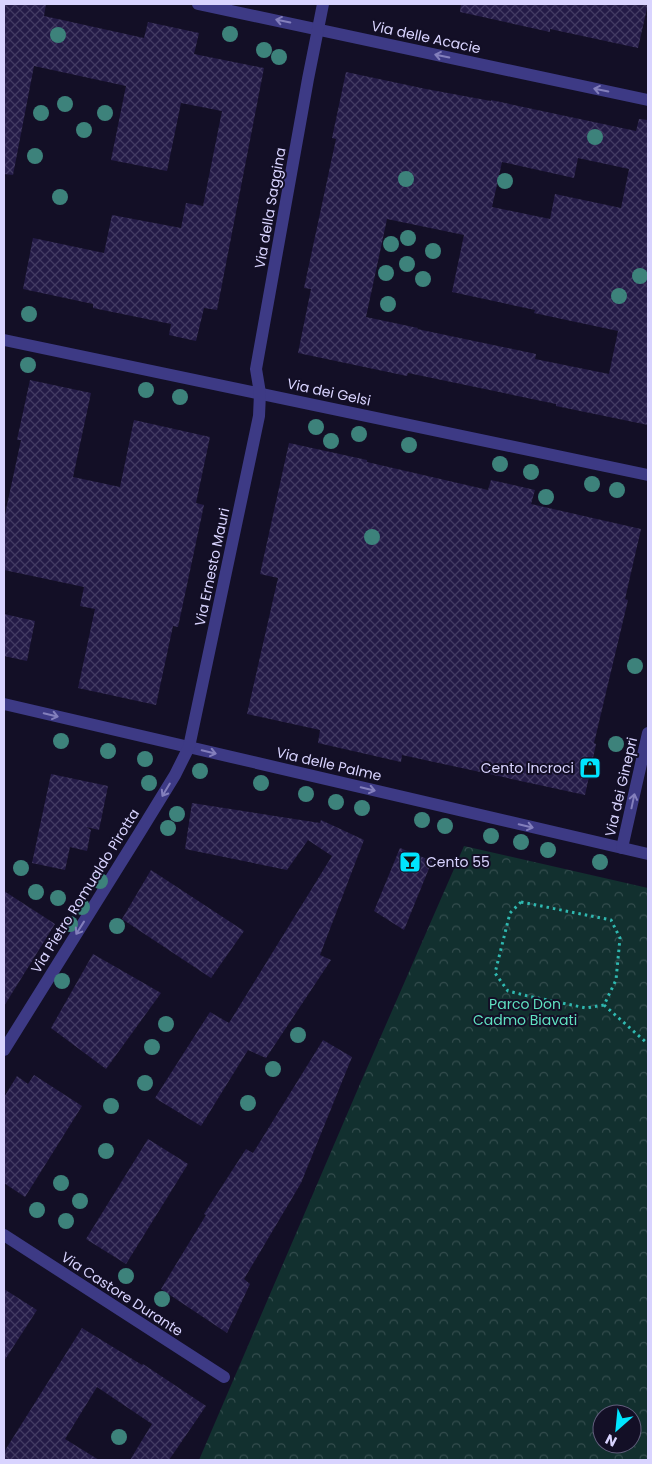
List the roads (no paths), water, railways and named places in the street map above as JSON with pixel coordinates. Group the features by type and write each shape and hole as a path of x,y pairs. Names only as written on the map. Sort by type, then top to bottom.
{"street":[{"name":"Via delle Acacie","path":"198,4 648,100"},
{"name":"Via della Saggina","path":"260,392 256,368 323,4"},
{"name":"Via dei Gelsi","path":"4,340 260,392 648,475"},
{"name":"Via Ernesto Mauri","path":"189,747 259,416 260,392"},
{"name":"Via delle Palme","path":"4,704 648,854"},
{"name":"Via dei Ginepri","path":"622,848 648,733"},
{"name":"Via Pietro Romualdo Pirotta","path":"4,1050 175,775 189,747"},
{"name":"Via Castore Durante","path":"4,1235 224,1377"}],"place":[{"name":"Cento Incroci","path":"590,768"},
{"name":"Cento 55","path":"410,862"}],"park label":[{"name":"Parco Don Cadmo Biavati","path":"525,1012"}]}
